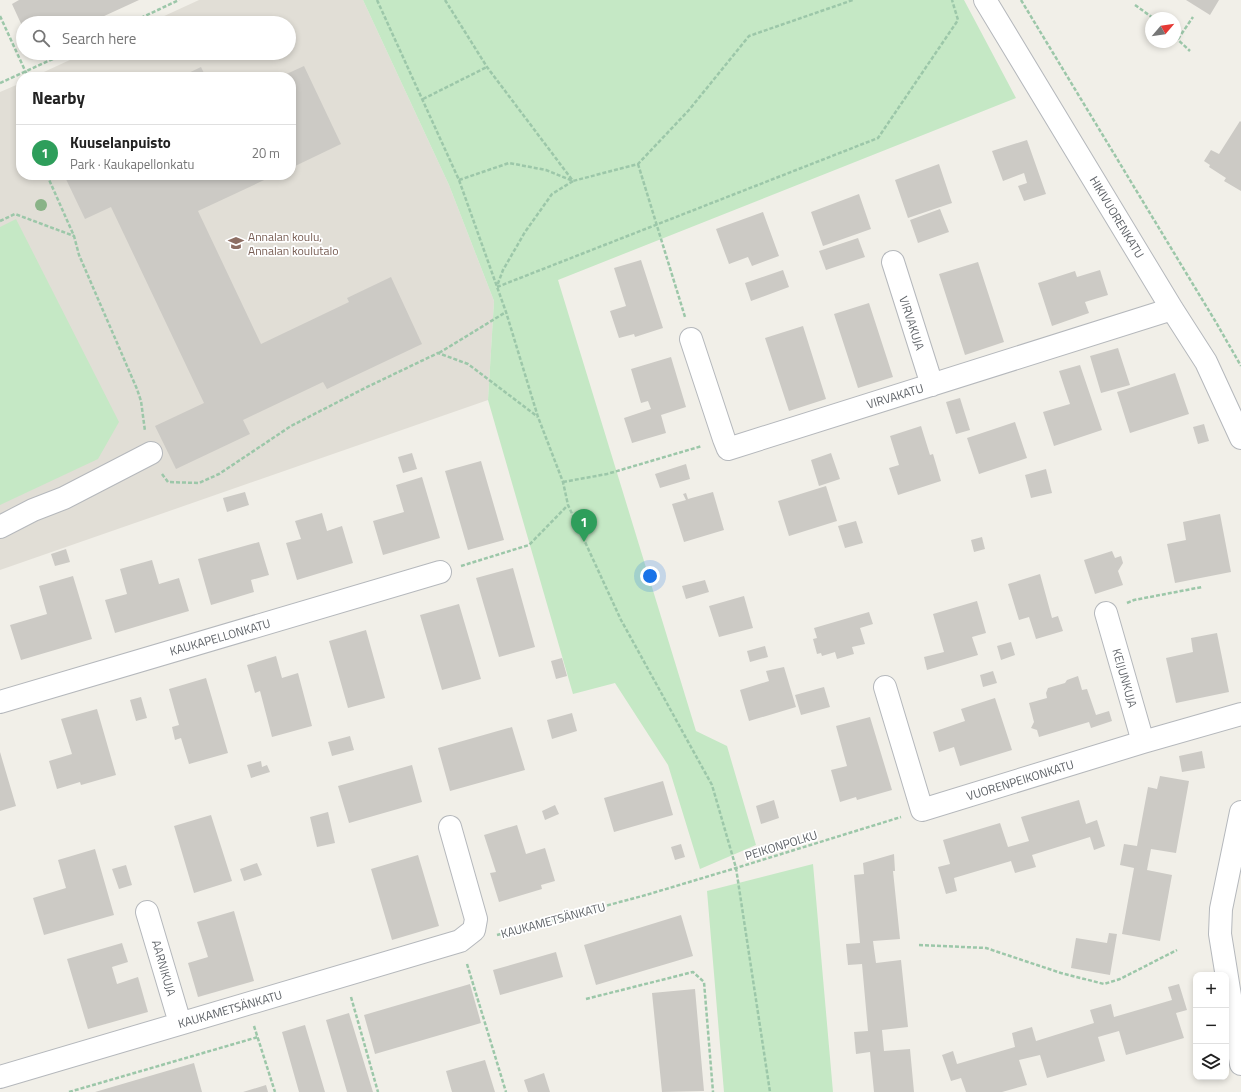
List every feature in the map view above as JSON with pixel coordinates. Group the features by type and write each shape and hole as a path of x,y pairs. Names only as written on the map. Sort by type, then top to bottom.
{"street":[{"name":"HIKIVUORENKATU","path":"985,0 1172,309 1206,362 1241,438"},
{"name":"VIRVAKUJA","path":"893,262 932,385"},
{"name":"VIRVAKATU","path":"724,439 728,449 1172,309"},
{"path":"691,339 724,439"},
{"path":"0,527 33,510 64,498 151,453"},
{"name":"KAUKAPELLONKATU","path":"0,702 440,572"},
{"name":"KEIJUNKUJA","path":"1106,613 1143,742"},
{"path":"885,687 922,810"},
{"name":"VUORENPEIKONKATU","path":"922,810 1143,742 1241,714"},
{"path":"1241,812 1238,834 1221,909 1220,934 1241,1064"},
{"name":"KAUKAMETSÄNKATU","path":"0,1077 460,941 474,930 476,919 450,827"},
{"name":"AARNIKUJA","path":"148,912 180,1023"}],"path":[{"path":"145,16 179,0"},
{"path":"377,0 459,180 506,312 538,417 563,482 568,505 621,620 712,785 736,868 770,1092"},
{"path":"445,0 487,67 573,181"},
{"path":"497,287 503,270 525,232 552,194 573,181 638,164 689,110 749,36 853,0"},
{"path":"497,287 878,138 958,20 952,0"},
{"path":"1021,0 1241,366"},
{"path":"1135,5 1145,12"},
{"path":"0,16 16,50"},
{"path":"1181,35 1193,17"},
{"path":"1181,42 1190,51"},
{"path":"20,60 26,72 51,60"},
{"path":"423,100 487,67"},
{"path":"0,84 16,77"},
{"path":"459,180 509,163 546,170 573,181"},
{"path":"638,164 691,339"},
{"path":"49,180 74,236 79,255 137,389 141,401 146,434 151,453 160,472 168,482 200,483 219,474 291,426 438,353 506,312"},
{"path":"0,221 15,214 74,236"},
{"path":"438,353 468,364 538,417"},
{"path":"563,482 607,474 724,439"},
{"path":"440,572 529,546 568,505"},
{"path":"1106,613 1134,600 1202,587"},
{"name":"PEIKONPOLKU","path":"646,895 922,810"},
{"name":"KAUKAMETSÄNKATU","path":"460,941 501,934 646,895"},
{"path":"460,941 506,1092"},
{"path":"919,946 986,948 1061,973 1104,984 1120,979 1178,950"},
{"path":"586,999 693,972 704,982 713,1092"},
{"path":"345,975 378,1092"},
{"path":"247,1004 275,1092"},
{"path":"69,1092 258,1037"}],"shaded area":[{"name":"Annalan koulu, Annalan koulutalo","path":"199,0 363,0 449,185 494,301 488,400 0,570 0,92 16,85 16,180 296,180 296,72 44,72 70,60 296,60 296,16 164,16"}],"green space":[{"path":"363,0 964,0 1016,98 558,280 696,731 727,746 756,845 700,869 668,765 615,683 573,694 488,400 494,301 449,185"},
{"path":"16,219 119,422 98,459 0,505 0,227"},
{"path":"813,864 833,1092 724,1092 707,891"}],"building":[{"path":"19,0 139,0 104,16 18,16 12,4"},
{"path":"1186,0 1219,0 1210,15"},
{"path":"304,66 341,144 296,166 296,72 291,72"},
{"path":"201,67 204,72 190,72"},
{"path":"1240,121 1241,191 1224,181 1226,178 1209,167 1210,165 1204,161 1211,150 1219,154"},
{"path":"1027,140 1046,194 1024,201 1018,186 1027,183 1024,173 1003,181 992,151"},
{"path":"939,164 952,203 908,218 895,180"},
{"path":"66,180 264,180 198,211 261,344 349,302 347,298 391,277 422,344 327,389 323,382 243,420 250,434 176,469 155,426 204,403 111,207 85,219"},
{"path":"859,194 871,229 823,246 811,212"},
{"path":"940,209 949,232 918,243 910,220"},
{"path":"763,212 779,256 752,266 748,257 729,264 716,229"},
{"path":"858,238 865,257 826,270 819,251"},
{"path":"641,260 663,328 635,337 634,334 619,338 610,311 626,306 614,268"},
{"path":"978,262 1004,342 965,355 939,274"},
{"path":"783,270 789,287 751,301 745,283"},
{"path":"1100,270 1108,295 1085,302 1089,313 1052,326 1038,283 1075,271 1077,277"},
{"path":"869,303 893,377 858,388 834,314"},
{"path":"803,326 826,399 789,411 765,338"},
{"path":"1118,348 1130,385 1101,393 1090,356"},
{"path":"671,357 686,407 661,415 666,433 632,443 624,418 651,409 648,401 641,403 631,369"},
{"path":"1080,365 1102,430 1054,446 1043,412 1070,404 1059,371"},
{"path":"1175,373 1189,414 1130,433 1117,392"},
{"path":"960,398 970,430 956,434 946,402"},
{"path":"1015,422 1027,458 979,474 967,438"},
{"path":"1204,424 1209,441 1198,444 1193,427"},
{"path":"921,426 930,455 933,454 941,481 898,495 889,468 899,465 890,436"},
{"path":"412,453 417,469 403,473 398,457"},
{"path":"831,453 840,479 819,486 811,460"},
{"path":"481,461 504,540 468,550 445,471"},
{"path":"686,464 690,479 660,488 655,474"},
{"path":"1046,469 1052,493 1031,498 1025,475"},
{"path":"422,477 440,538 383,555 373,521 404,512 396,485"},
{"path":"826,486 837,521 789,536 778,501"},
{"path":"245,492 249,505 227,512 223,498"},
{"path":"713,492 724,530 684,542 672,504 686,500 683,494 686,493 688,499"},
{"path":"322,513 327,531 342,526 353,563 297,580 286,543 301,539 295,521"},
{"path":"1220,514 1231,572 1175,583 1167,544 1186,540 1183,522"},
{"path":"856,521 863,543 845,548 838,526"},
{"path":"982,537 985,549 974,552 971,540"},
{"path":"259,542 269,575 251,580 254,592 211,605 198,559"},
{"path":"66,549 70,562 55,566 51,554"},
{"path":"1112,551 1115,558 1121,556 1123,563 1118,571 1123,585 1095,594 1084,560"},
{"path":"152,560 159,584 179,578 189,611 115,633 105,600 127,594 120,569"},
{"path":"513,568 535,647 499,657 476,578"},
{"path":"1040,574 1052,618 1058,616 1063,631 1036,639 1029,617 1019,620 1008,584"},
{"path":"73,576 92,639 21,660 10,625 47,614 39,586"},
{"path":"705,580 709,592 686,599 682,586"},
{"path":"744,596 753,628 719,637 709,606"},
{"path":"977,601 986,633 972,637 978,655 927,670 924,657 944,652 933,614"},
{"path":"459,604 481,679 442,690 420,615"},
{"path":"869,612 873,624 860,628 865,644 852,647 854,654 837,659 835,652 822,656 821,653 817,654 813,639 817,638 814,628"},
{"path":"366,630 385,698 348,708 329,641"},
{"path":"1217,633 1229,692 1176,703 1166,658 1193,652 1191,638"},
{"path":"1011,642 1015,655 1001,660 997,646"},
{"path":"765,646 768,657 750,662 747,651"},
{"path":"276,656 282,678 298,673 312,726 272,737 260,691 255,693 247,665"},
{"path":"562,658 567,676 556,679 551,661"},
{"path":"784,667 796,707 749,721 740,690 769,681 766,671"},
{"path":"993,671 997,683 983,687 980,675"},
{"path":"1078,676 1082,690 1087,689 1096,715 1109,711 1112,721 1091,728 1089,722 1039,737 1037,730 1031,728 1034,722 1029,703 1047,698 1046,693 1048,688 1065,683 1067,680"},
{"path":"206,678 228,753 189,764 181,738 175,740 172,727 179,725 169,689"},
{"path":"824,687 830,707 801,715 795,695"},
{"path":"141,697 147,718 136,721 130,700"},
{"path":"995,698 1012,750 960,766 954,747 939,752 933,732 965,721 961,709"},
{"path":"97,709 116,775 81,785 80,782 57,789 49,761 72,754 61,719"},
{"path":"572,713 577,731 552,739 547,720"},
{"path":"870,717 892,790 857,800 856,797 840,802 831,770 847,766 836,726"},
{"path":"512,727 525,770 450,791 438,748"},
{"path":"350,736 354,750 332,756 328,742"},
{"path":"1202,751 1205,768 1182,772 1179,756"},
{"path":"0,752 16,806 0,811"},
{"path":"261,761 262,767 267,765 270,772 251,778 247,765"},
{"path":"412,765 422,802 349,823 338,786"},
{"path":"1160,776 1189,781 1176,853 1151,849 1147,870 1172,875 1160,941 1122,934 1134,868 1120,865 1124,844 1137,846 1148,787 1157,789"},
{"path":"663,781 673,815 614,832 604,798"},
{"path":"774,800 779,818 761,824 756,806"},
{"path":"1079,800 1086,824 1097,820 1105,846 1094,850 1090,837 1032,855 1036,867 1015,873 1011,861 954,878 957,891 946,894 938,867 950,864 943,840 1000,823 1008,847 1029,841 1021,817"},
{"path":"555,805 559,814 545,820 542,811"},
{"path":"328,812 335,843 317,847 310,817"},
{"path":"211,815 232,881 194,893 174,826"},
{"path":"517,825 526,854 545,848 555,881 541,885 542,889 499,902 490,873 496,872 484,835"},
{"path":"681,844 685,857 675,860 671,847"},
{"path":"95,849 114,915 44,935 33,898 66,888 58,860"},
{"path":"894,854 895,871 893,871 900,939 873,941 876,963 901,960 908,1027 882,1030 884,1051 910,1049 914,1092 874,1092 870,1052 856,1054 854,1032 868,1031 862,964 848,965 846,944 860,943 854,875 864,874 863,863"},
{"path":"418,855 439,926 392,940 371,869"},
{"path":"257,863 262,875 244,881 240,869"},
{"path":"126,865 132,885 119,889 112,869"},
{"path":"234,911 254,981 198,997 188,963 208,957 197,922"},
{"path":"681,915 693,956 596,985 584,945"},
{"path":"1109,933 1117,934 1110,975 1071,968 1076,938 1107,943"},
{"path":"122,943 128,962 112,967 117,984 138,977 148,1012 88,1029 67,959"},
{"path":"556,952 563,977 500,995 493,970"},
{"path":"470,984 481,1023 375,1054 364,1015"},
{"path":"1179,984 1187,1010 1176,1013 1184,1038 1126,1055 1119,1031 1098,1037 1105,1061 1047,1078 1040,1055 1019,1060 1027,1085 1002,1092 966,1092 961,1078 951,1081 942,1055 953,1051 957,1064 1015,1047 1012,1033 1032,1027 1036,1041 1094,1023 1090,1010 1111,1004 1114,1017 1172,1000 1168,987"},
{"path":"695,989 704,1091 662,1092 652,993"},
{"path":"349,1013 373,1092 347,1092 326,1020"},
{"path":"305,1025 325,1092 299,1092 282,1032"},
{"path":"485,1060 495,1092 452,1092 446,1071"},
{"path":"194,1063 202,1092 95,1092"},
{"path":"544,1073 550,1092 528,1092 524,1080"},
{"path":"266,1085 268,1092 243,1092"}],"place":[{"name":"Annalan koulu, Annalan koulutalo","path":"236,243"},
{"name":"Kuuselanpuisto","path":"584,542"}]}
